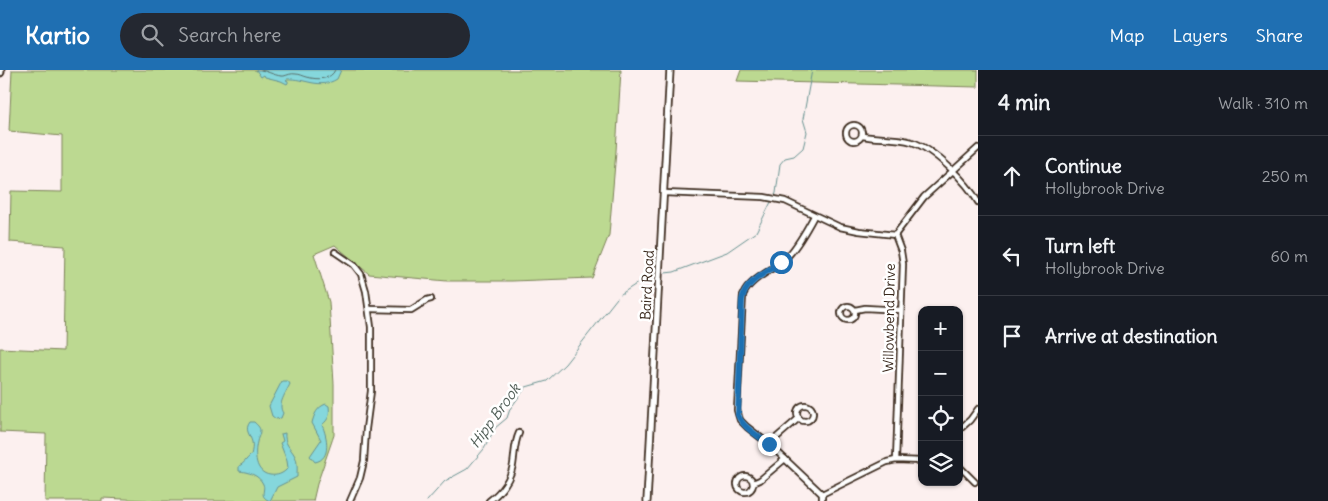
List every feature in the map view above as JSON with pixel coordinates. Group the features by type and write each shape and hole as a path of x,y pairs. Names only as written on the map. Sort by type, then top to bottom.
{"street":[{"name":"Baird Road","path":"648,501 670,70"},
{"path":"862,136 900,139 912,142 927,150 952,170 978,202"},
{"path":"664,193 764,197 785,201 814,216 849,230 895,235 924,198 952,170 978,148"},
{"path":"814,216 788,256 752,283 743,295 738,415 747,427 769,444 822,494 822,501"},
{"name":"Willowbend Drive","path":"895,235 903,264 896,460"},
{"path":"335,252 354,264 365,283 371,327 371,391 364,461 360,478 350,501"},
{"path":"369,309 411,310 431,299"},
{"path":"855,310 865,308 900,310"},
{"path":"963,426 978,409"},
{"path":"769,444 799,418"},
{"path":"488,501 501,491 510,474 515,442 519,433"},
{"path":"753,483 760,480 785,459"},
{"path":"822,494 880,464 896,460 918,461"},
{"path":"963,470 975,482"}],"green space":[{"path":"12,70 621,70 609,235 592,278 447,281 369,274 335,245 314,254 329,302 334,384 334,435 313,501 147,501 102,498 102,501 45,501 46,434 0,432 0,348 63,351 65,246 10,242 11,191 62,192 62,136 9,131"},
{"path":"741,70 978,70 978,87 737,81"}],"water":[{"path":"256,70 341,70 337,79 324,84 287,79 287,84 264,75 261,77"},
{"path":"282,381 288,381 290,384 282,402 281,410 283,413 281,418 276,419 272,416 269,406"},
{"path":"326,404 329,406 329,414 328,419 322,425 327,446 326,452 324,457 315,462 310,456 321,440 312,423 318,409"},
{"path":"250,422 254,422 260,430 256,452 257,462 261,471 265,474 275,475 282,473 288,468 280,443 283,441 281,434 285,433 286,443 297,461 297,477 277,487 270,501 263,495 264,487 259,478 239,471 239,466 251,455 252,444 247,430"}],"waterway":[{"name":"Hipp Brook","path":"775,196 780,164 785,158 794,156 803,148 807,132 803,119 812,70"},
{"name":"Hipp Brook","path":"665,273 674,272 727,252 756,232 771,202"},
{"name":"Hipp Brook","path":"621,294 650,275 654,275"},
{"name":"Hipp Brook","path":"427,501 445,481 467,469 484,449 495,428 507,418 510,409 526,387 547,381 565,364 617,298"}],"route":[{"path":"769,444 740,420 737,410 742,300 745,291 752,283 781,262"}]}
